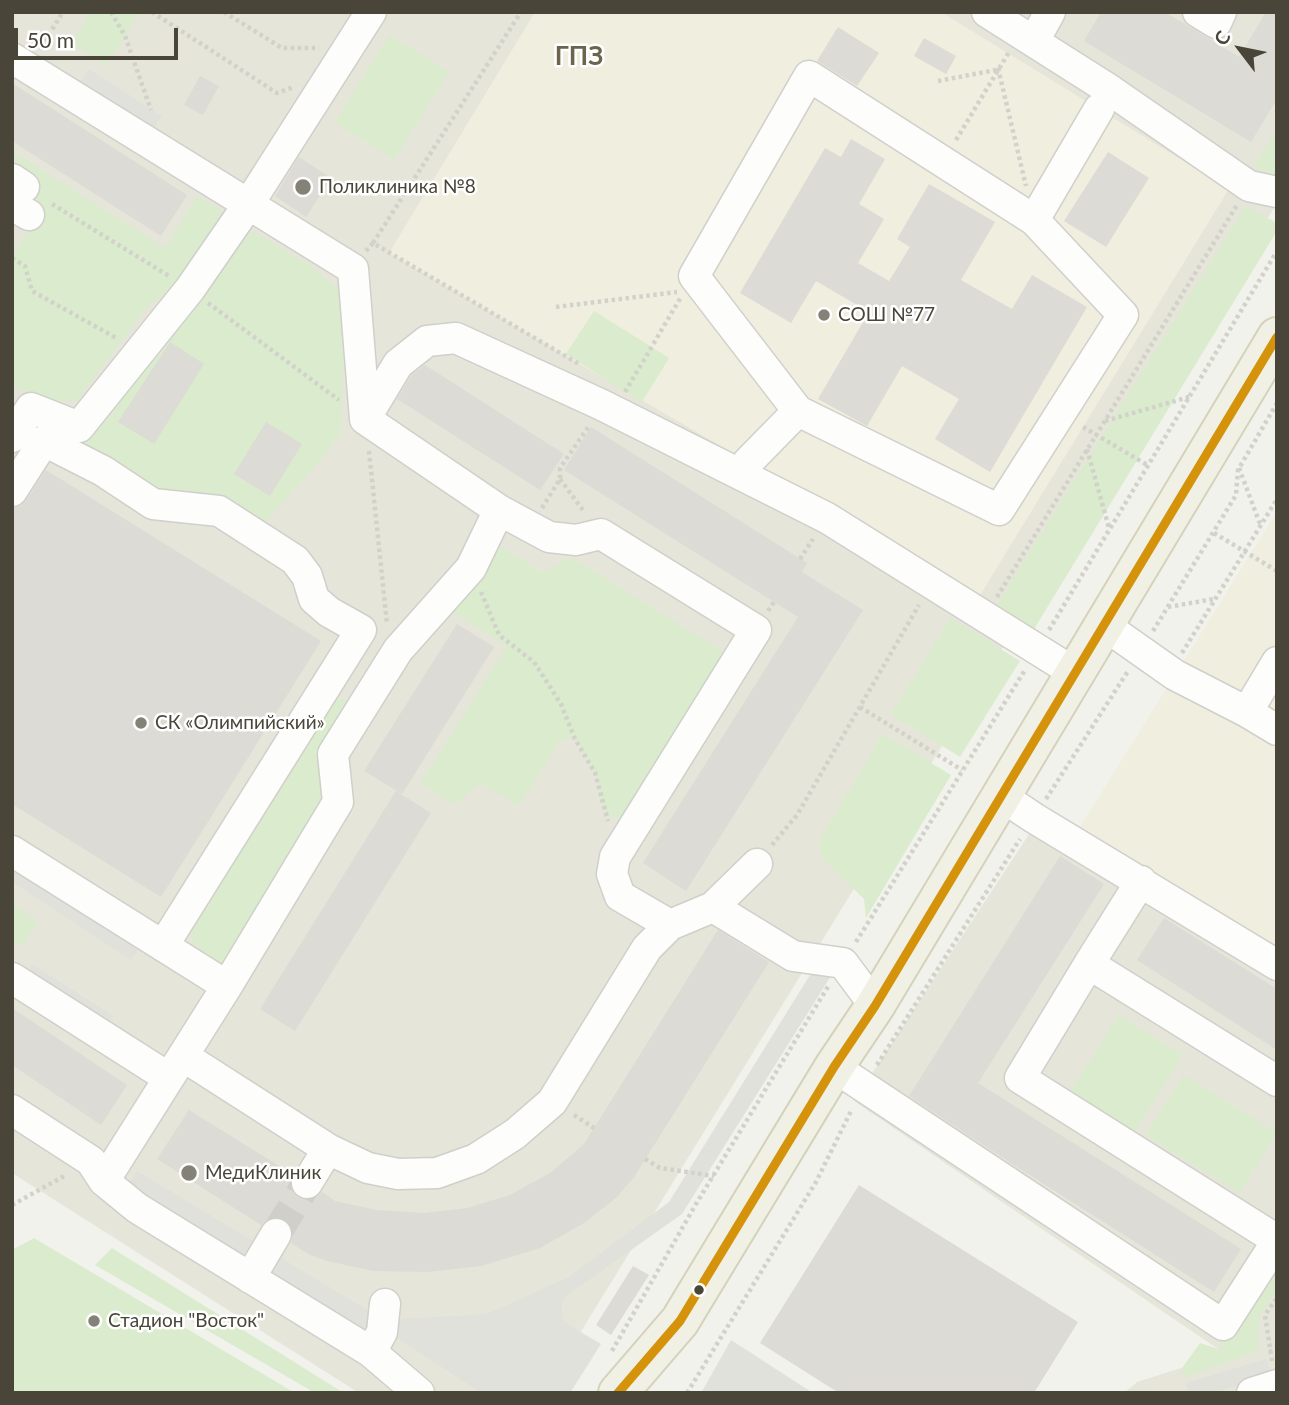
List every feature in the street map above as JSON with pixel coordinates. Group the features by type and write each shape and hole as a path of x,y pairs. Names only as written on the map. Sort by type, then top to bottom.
{"main road":[{"path":"642,1393 680,1321 848,1078 874,1006 1277,337"},
{"path":"613,1375 680,1321"}],"street":[{"path":"12,438 22,402 79,427 190,289 248,205 372,12"},
{"path":"986,12 1263,189"},
{"path":"1034,41 1050,12"},
{"path":"1198,12 1216,23 1221,12"},
{"path":"20,63 353,269 365,419"},
{"path":"808,76 943,162 1034,220 1123,315 999,510 798,411 694,276 808,76"},
{"path":"1034,220 1099,109"},
{"path":"365,419 398,364 427,341 456,338 614,394 741,474 827,518 1075,673"},
{"path":"741,474 748,462 798,411"},
{"path":"365,419 499,510 549,537 576,540 600,534 756,630 615,857 612,874 620,895 670,925"},
{"path":"12,491 44,441 103,471 153,504 219,511 295,560 307,576 314,599 329,612 361,630 163,946"},
{"path":"98,1171 176,1067 228,986 338,802 332,754 398,650 471,568 499,510"},
{"path":"1104,625 1170,671 1277,730"},
{"path":"1247,712 1277,662"},
{"path":"1001,796 1277,965"},
{"path":"12,851 228,986"},
{"path":"12,978 368,1168 398,1174 437,1172 476,1159 516,1135 552,1102 647,948 670,925 713,907 757,864"},
{"path":"848,1078 1223,1325 1277,1241 1020,1078 1141,881"},
{"path":"713,907 793,956 843,963 874,1006"},
{"path":"1090,964 1277,1081"},
{"path":"12,1110 98,1171 137,1208 370,1352 419,1393"},
{"path":"307,1183 328,1149"},
{"path":"250,1278 276,1234"},
{"path":"370,1352 382,1332 386,1304"},
{"path":"1252,1393 1277,1385"}],"path":[{"path":"20,63 63,12"},
{"path":"111,12 125,36 151,110"},
{"path":"152,12 277,93 340,61"},
{"path":"224,12 282,48 340,61"},
{"path":"353,269 373,243 521,12"},
{"path":"943,162 1007,53 1034,41"},
{"path":"938,81 998,69"},
{"path":"998,69 1034,220"},
{"path":"985,616 1105,421 1263,189"},
{"path":"373,243 590,370"},
{"path":"613,1375 714,1176 1038,649 1277,251"},
{"path":"12,258 25,266 32,291 140,351"},
{"path":"556,307 685,291 560,468 561,479 600,534"},
{"path":"1105,421 1190,397"},
{"path":"687,1393 816,1182 848,1078 1034,818 1140,652 1236,495 1239,468 1277,403"},
{"path":"365,419 388,633"},
{"path":"1083,427 1149,466"},
{"path":"1087,449 1109,529"},
{"path":"1239,468 1261,525"},
{"path":"531,526 561,479"},
{"path":"1170,671 1277,499"},
{"path":"1214,533 1277,571"},
{"path":"471,568 499,635 534,662 561,704 575,739 595,773 615,857"},
{"path":"757,864 797,815 932,583"},
{"path":"1168,607 1215,599"},
{"path":"860,707 962,770"},
{"path":"645,1159 660,1168 714,1176"},
{"path":"12,1205 98,1171"},
{"path":"1277,1298 1265,1315 1269,1352 1277,1349"}],"shaded area":[{"path":"12,12 1277,12 1277,203 543,1393 359,1393 12,1173"},
{"name":"СОШ №77","path":"535,12 941,12 1229,189 977,600 748,462 389,253"},
{"path":"89,69 162,116 152,131 79,83"},
{"path":"1277,512 1277,961 1073,838"},
{"path":"1037,822 1277,961 1277,1393 1124,1393 1137,1382 1203,1361 1218,1349 854,1101"},
{"path":"12,864 140,948 131,960 12,882"},
{"path":"818,962 834,971 682,1214 566,1296 561,1306 563,1319 601,1344 570,1393 482,1393 383,1329 377,1337 129,1185 137,1171 384,1320 487,1314 569,1277 669,1202"},
{"path":"32,964 113,1016 104,1029 24,978"},
{"path":"731,1340 813,1393 701,1393"},
{"path":"1266,1359 1271,1375 1214,1393 1189,1393 1186,1383"}],"green space":[{"path":"91,12 139,12 107,66 71,44"},
{"path":"390,35 449,72 394,160 335,122"},
{"path":"1277,131 1277,180 1254,166"},
{"path":"12,151 165,248 198,196 228,215 190,274 146,308 78,399 45,405 12,385 12,256 43,211 12,191"},
{"path":"1246,206 1277,223 1277,231 1031,634 993,611"},
{"path":"252,231 305,262 346,296 341,433 308,475 259,528 155,498 70,449"},
{"path":"594,311 669,358 642,402 566,354"},
{"path":"495,543 543,573 571,557 725,653 620,821 604,811 595,773 575,739 560,740 519,806 481,783 454,804 421,783 507,646 452,612"},
{"path":"951,618 1020,661 960,757 891,714"},
{"path":"343,698 350,704 329,795 221,970 196,945 189,932 310,730 333,702"},
{"path":"883,734 951,775 866,918 864,899 822,858 819,841"},
{"path":"12,904 38,921 22,946 12,940"},
{"path":"1119,1015 1183,1055 1131,1137 1067,1097"},
{"path":"1184,1075 1277,1133 1239,1193 1146,1135"},
{"name":"Стадион \"Восток\"","path":"34,1238 295,1393 12,1393 12,1250"},
{"path":"112,1248 344,1393 315,1393 95,1265"},
{"path":"1277,1256 1277,1290 1260,1314 1258,1351 1185,1377 1182,1368 1200,1343 1218,1349"}],"building":[{"path":"1101,12 1165,12 1239,57 1266,12 1277,12 1277,99 1251,142 1084,41"},
{"path":"838,27 879,53 857,86 817,61"},
{"path":"924,38 956,56 946,74 914,56"},
{"path":"200,76 219,86 203,115 184,105"},
{"path":"12,83 187,195 161,236 12,141"},
{"path":"851,139 885,159 859,204 884,219 858,263 889,281 910,247 897,239 929,184 995,222 961,280 1012,309 1032,275 1087,307 990,472 935,439 959,399 902,366 867,426 818,399 869,312 816,281 791,323 740,293 825,148 841,157"},
{"path":"1108,152 1149,178 1106,247 1064,221"},
{"name":"Поликлиника №8","path":"299,157 331,178 306,217 275,196"},
{"path":"170,342 204,364 154,444 118,422"},
{"path":"425,365 564,454 540,490 397,399 411,376"},
{"path":"266,422 302,444 270,496 234,474"},
{"path":"591,427 807,563 802,572 863,610 686,891 643,863 798,617 564,470"},
{"name":"СК «Олимпийский»","path":"46,470 321,641 161,897 12,804 12,508 21,506 26,501"},
{"path":"457,624 494,647 402,794 364,771"},
{"path":"396,791 431,813 295,1031 260,1009"},
{"path":"1060,856 1104,884 978,1083 1241,1249 1214,1292 909,1096"},
{"path":"1164,918 1277,989 1277,1050 1137,960"},
{"path":"718,930 769,962 634,1177 617,1197 584,1223 540,1248 481,1266 427,1272 373,1271 327,1261 308,1254 291,1243 291,1226 285,1219 267,1219 261,1225 157,1159 189,1110 292,1174 291,1191 306,1200 315,1199 322,1192 335,1201 377,1210 424,1213 467,1208 510,1195 550,1173 584,1144"},
{"path":"12,1008 127,1085 101,1125 12,1065"},
{"path":"859,1185 1078,1322 1034,1393 839,1393 760,1343"},
{"path":"633,1266 649,1275 611,1335 596,1325"}],"tunnel":[{"path":"276,1234 307,1183"}],"transit line":[{"path":"618,1393 680,1321 834,1067 875,1006 1277,337"}],"place":[{"name":"Поликлиника №8","path":"303,187"},
{"name":"СОШ №77","path":"824,315"},
{"name":"СК «Олимпийский»","path":"141,723"},
{"name":"МедиКлиник","path":"189,1173"},
{"name":"Стадион \"Восток\"","path":"94,1321"}],"district":[{"name":"ГПЗ","path":"579,57"}]}
